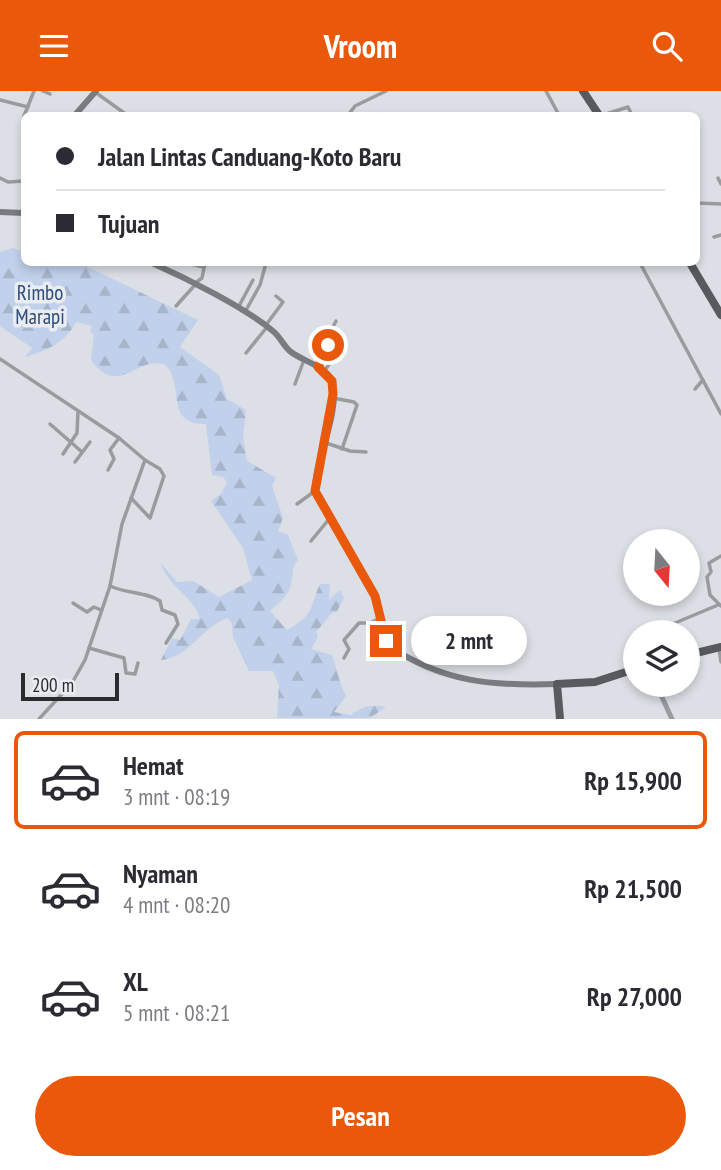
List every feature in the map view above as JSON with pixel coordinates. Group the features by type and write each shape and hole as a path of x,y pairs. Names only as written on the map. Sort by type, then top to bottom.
{"highway":[{"path":"583,91 599,112"},
{"path":"692,266 721,315"},
{"path":"700,652 720,647"},
{"path":"559,719 555,684 595,682 623,673"}],"main road":[{"path":"78,112 96,91"},
{"path":"0,212 21,213"},
{"path":"158,266 195,284 266,326 289,351 321,369 332,381 333,396 326,443 315,491 375,596 389,646 441,674 494,684 555,684"}],"street":[{"path":"26,112 34,91"},
{"path":"43,91 50,94"},
{"path":"96,91 123,112"},
{"path":"350,112 355,106 386,91"},
{"path":"546,91 557,112"},
{"path":"0,100 28,107"},
{"path":"611,112 628,107 630,112"},
{"path":"0,178 8,182 21,181"},
{"path":"718,178 721,184"},
{"path":"700,203 721,204"},
{"path":"714,237 721,235"},
{"path":"176,306 202,278 204,266"},
{"path":"245,313 260,285 265,266"},
{"path":"642,266 721,414"},
{"path":"237,309 253,280"},
{"path":"246,353 284,302 275,296"},
{"path":"321,369 328,346 326,340 336,321"},
{"path":"321,369 338,352"},
{"path":"0,359 160,469 164,475 149,519 131,498"},
{"path":"295,384 304,360"},
{"path":"695,389 702,380"},
{"path":"333,396 357,405 342,449"},
{"path":"63,453 77,433 78,412"},
{"path":"50,424 82,451"},
{"path":"108,470 114,459 110,450 118,438"},
{"path":"75,462 90,442"},
{"path":"326,443 342,449 366,452"},
{"path":"38,719 72,683 89,648 110,586 120,531 145,460"},
{"path":"297,504 315,491"},
{"path":"311,541 332,517"},
{"path":"682,620 720,605 710,594 707,577 710,572 709,563 721,556"},
{"path":"110,586 129,594 151,594 161,602 162,610 175,615 178,624 166,643"},
{"path":"73,603 88,612 94,607 101,610"},
{"path":"344,658 349,649 344,641 359,623 365,620 370,623 382,617"},
{"path":"720,647 721,662"},
{"path":"89,648 125,659 126,673 135,674 138,663"},
{"path":"662,697 672,719"}],"green space":[{"name":"Rimbo Marapi","path":"13,248 21,251 21,266 88,266 198,320 180,347 219,375 227,399 246,410 243,436 247,461 276,478 272,486 283,518 278,531 288,535 298,560 288,592 270,611 287,630 307,615 320,584 330,584 329,600 340,590 344,598 336,613 333,612 316,632 318,637 311,649 332,655 346,696 334,712 351,715 367,706 386,707 370,718 277,718 279,685 273,671 249,671 233,637 232,624 228,618 210,628 188,648 171,658 161,660 172,638 180,640 191,619 200,619 193,604 170,580 160,562 177,582 193,581 219,597 252,580 243,548 211,501 222,493 227,482 223,477 212,475 206,424 193,423 184,418 177,402 171,373 165,365 146,365 120,376 111,376 101,371 91,360 94,335 90,331 92,326 76,322 67,335 55,345 25,357 32,348 0,326 0,252"}],"route":[{"path":"328,345 318,367 332,381 333,394 315,491 375,596 381,611 386,641"}]}
